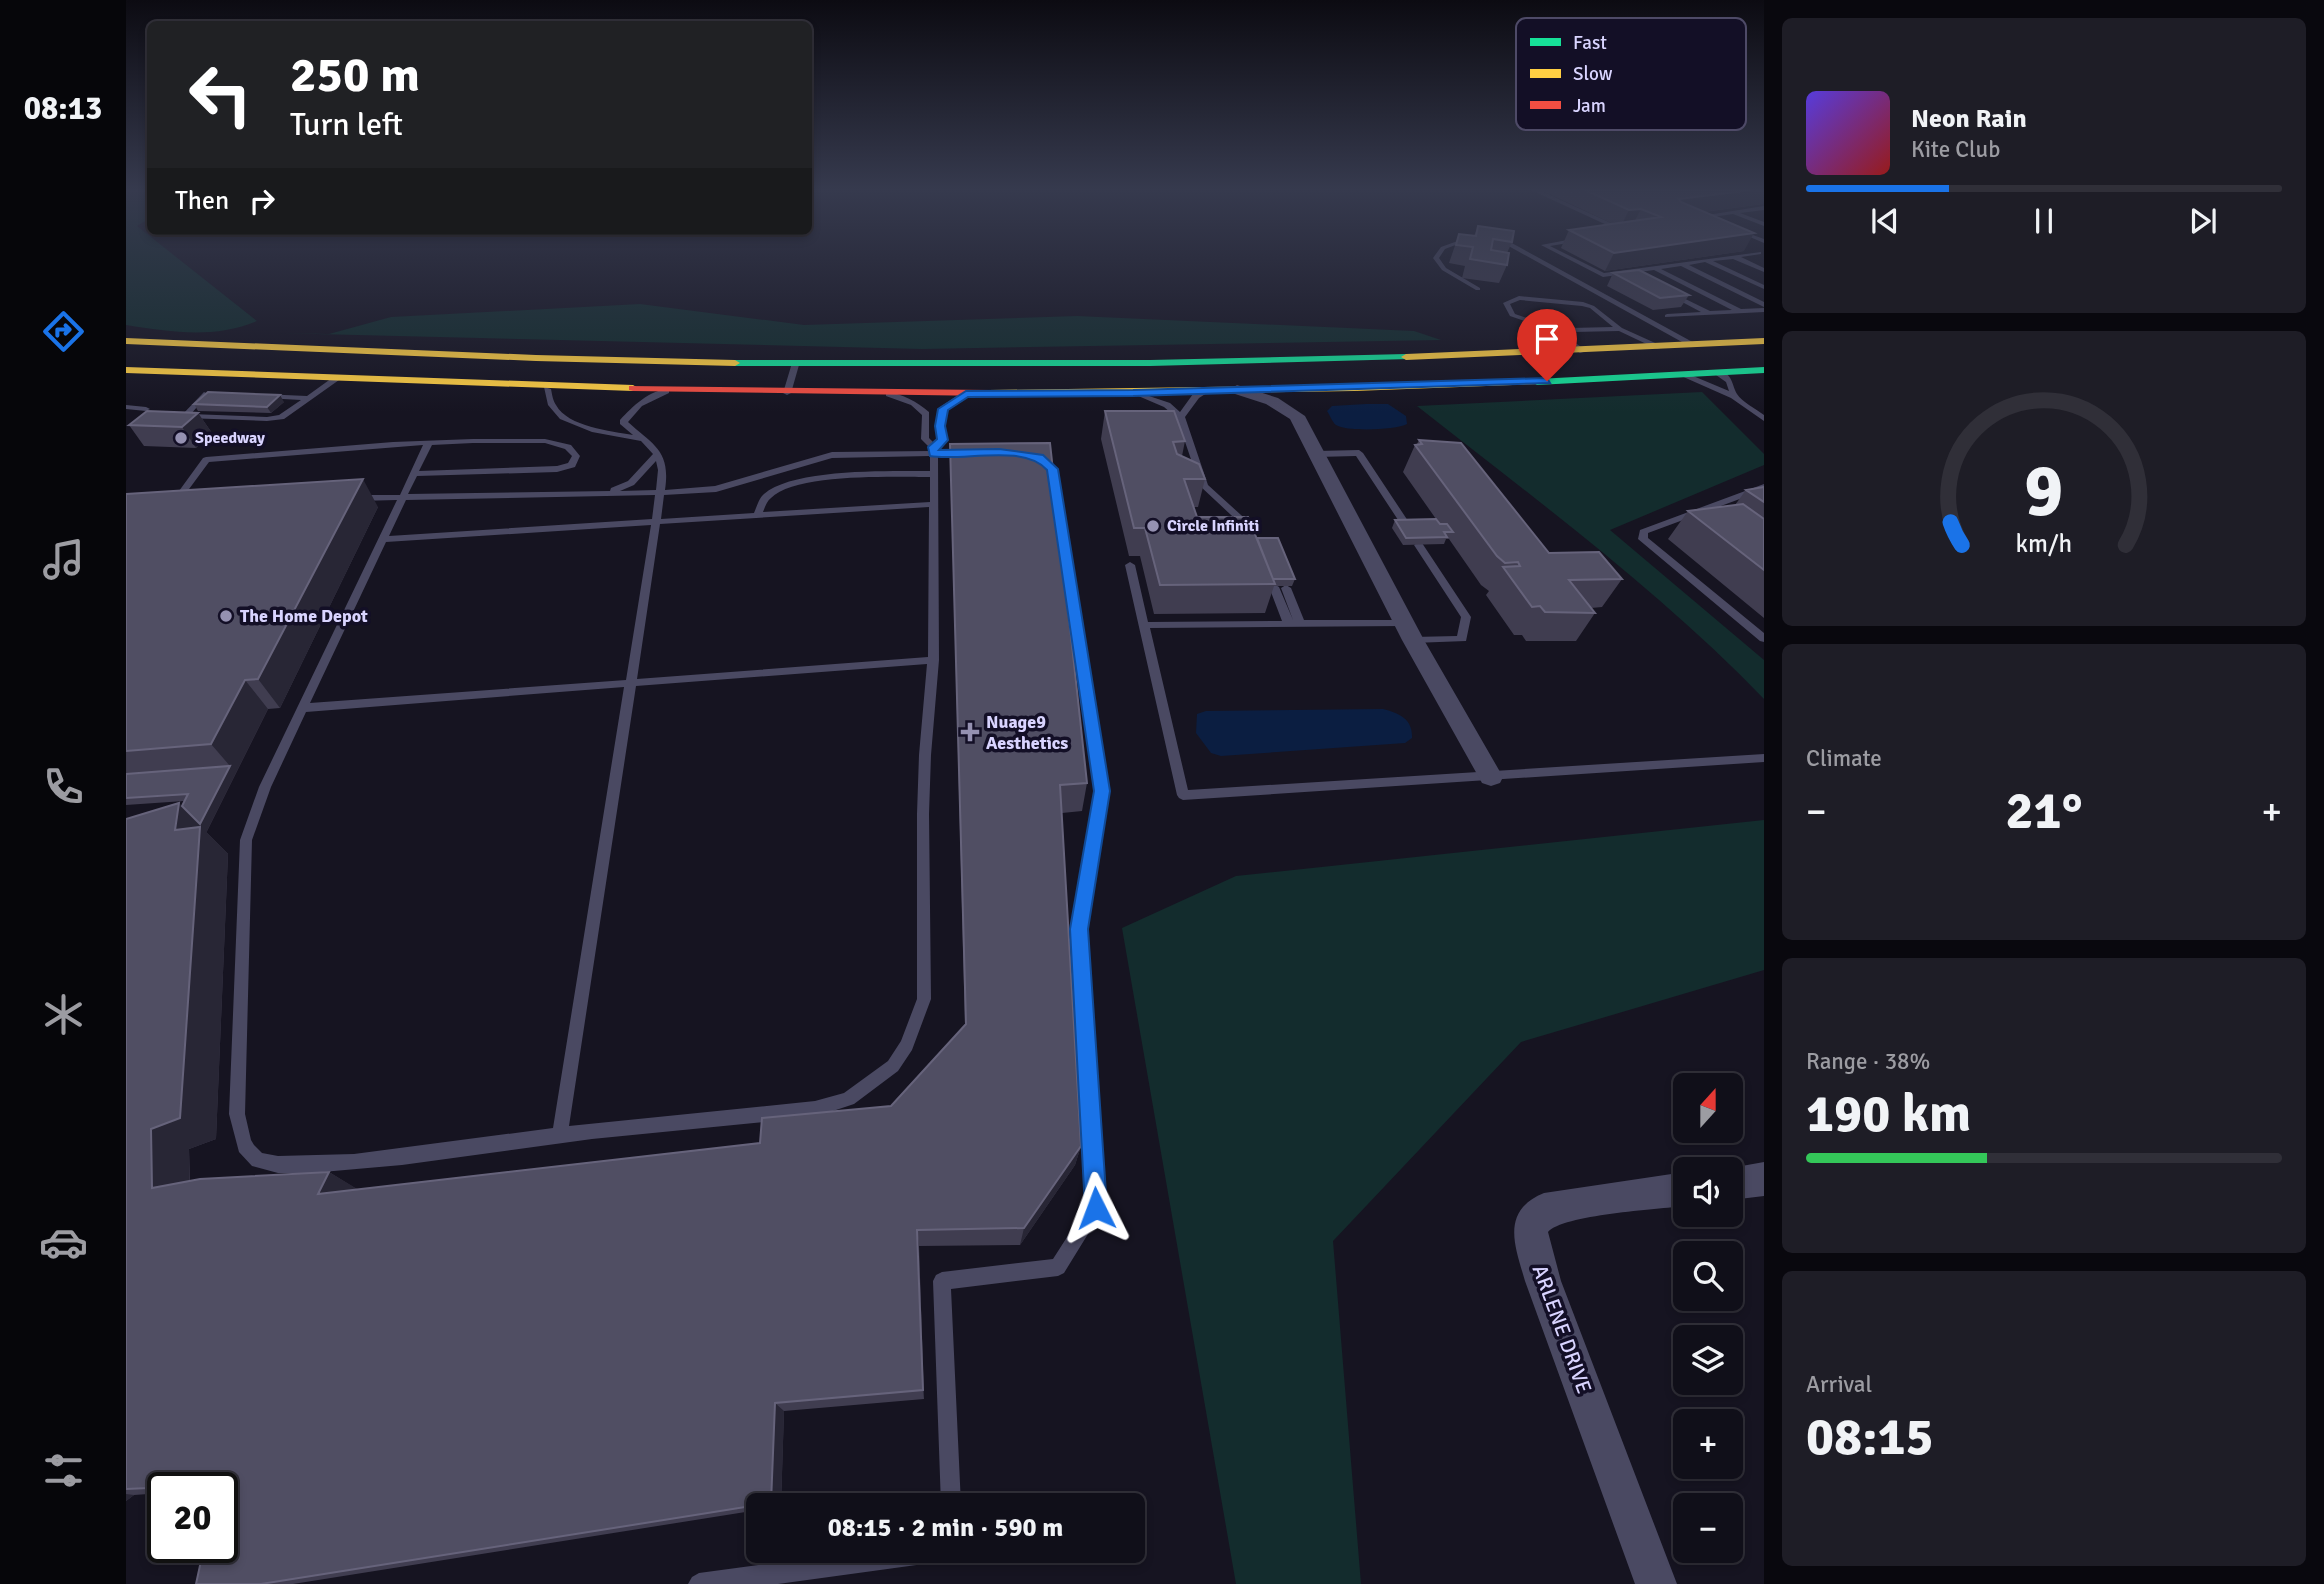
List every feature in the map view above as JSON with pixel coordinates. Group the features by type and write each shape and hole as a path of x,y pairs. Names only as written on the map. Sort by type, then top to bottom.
{"highway":[{"path":"127,341 418,355 795,365 1275,362 1583,351 1764,341"},
{"path":"126,370 547,389 888,394 1133,393 1327,388 1764,370"}],"street":[{"path":"1297,416 1303,404 1327,388"},
{"path":"1237,390 1272,401 1297,416 1408,632 1491,777"},
{"path":"1743,1182 1764,1179"},
{"name":"ARLENE DRIVE","path":"1656,1584 1542,1281 1530,1236 1531,1225 1544,1210 1581,1202 1673,1190"}],"lane":[{"path":"1440,264 1444,269 1478,289"},
{"path":"1546,264 1694,345"},
{"path":"1581,264 1603,275 1682,264 1764,305"},
{"path":"1713,264 1764,287"},
{"path":"1655,268 1741,312"},
{"path":"1627,272 1639,278"},
{"path":"1663,290 1710,314"},
{"path":"1569,334 1512,314 1506,303 1519,298 1583,304 1592,307 1620,329 1661,347"},
{"path":"1667,316 1764,310"},
{"path":"1583,351 1571,343 1570,330 1620,329"},
{"path":"787,393 795,365"},
{"path":"1719,373 1730,381 1734,396"},
{"path":"1683,374 1734,396 1764,419"},
{"path":"222,375 185,416 267,419 281,417 335,380"},
{"path":"547,389 552,407 562,416 583,426 642,440"},
{"path":"560,1135 660,492 662,461 658,453 624,422 639,404 666,391"},
{"path":"1181,416 1196,396 1206,391"},
{"path":"1133,393 1167,405 1181,416 1204,486 1254,532"},
{"path":"204,394 217,394"},
{"path":"428,444 265,787 246,840 237,1114 244,1148 259,1161 279,1166 351,1162 560,1135 815,1109 848,1099 894,1066 912,1034 924,999 924,767 934,660 934,451 925,439 926,414 914,403 888,394"},
{"path":"934,451 943,440 940,426 943,409 966,394"},
{"path":"256,396 309,398"},
{"path":"126,407 146,409"},
{"path":"175,502 206,460 393,443 545,441 568,447 576,456 572,465 557,469 414,474"},
{"path":"349,499 716,489 832,454 986,452"},
{"path":"595,494 622,489 631,483 658,453"},
{"path":"1317,454 1359,453 1407,527"},
{"path":"951,1493 942,1281 1058,1267 1096,1208 1079,929 1102,791 1053,469 1043,458 1032,457"},
{"path":"758,513 766,496 781,487 798,483 861,476 934,474"},
{"path":"1764,486 1643,532 1643,539 1764,639"},
{"path":"163,504 188,502"},
{"path":"382,539 758,513 933,504"},
{"path":"1143,625 1294,624 1408,632 1462,639 1466,617 1419,545"},
{"path":"1130,565 1183,795 1764,758"},
{"path":"1280,588 1294,624"},
{"path":"303,708 934,660"},
{"path":"699,1584 856,1563"}],"green space":[{"path":"126,264 185,264 257,321 241,327 209,332 176,332 126,325"},
{"path":"640,304 804,325 1077,316 1414,331 1441,340 922,349 275,333 329,334 391,317"},
{"path":"1702,392 1764,454 1764,465 1610,530 1764,660 1764,699 1682,620 1639,583 1417,406"},
{"path":"1764,820 1764,970 1521,1042 1333,1241 1361,1584 1236,1584 1122,928 1236,876"}],"water":[{"path":"1388,404 1406,416 1407,424 1383,429 1350,429 1336,425 1327,411 1332,406"},
{"path":"1383,709 1404,718 1412,731 1412,738 1405,743 1221,756 1211,753 1196,733 1197,714 1206,711"}],"building":[{"path":"1639,270 1689,295 1660,298 1613,273"},
{"path":"208,392 280,395 267,407 194,404"},
{"path":"147,411 198,413 182,427 129,425"},
{"name":"Circle Infiniti","path":"1105,411 1174,411 1185,441 1173,442 1177,454 1199,464 1205,479 1184,479 1197,517 1248,517 1275,584 1160,585 1145,528 1134,528"},
{"path":"1419,440 1461,443 1549,553 1599,552 1622,579 1569,580 1595,613 1545,612 1540,606 1532,607 1503,567 1520,566 1518,562 1505,563 1497,556 1415,445 1422,444"},
{"path":"1050,443 1087,783 1060,785 1081,1146 1024,1228 917,1230 923,1390 775,1403 771,1493 746,1493 746,1507 261,1584 196,1584 201,1563 238,1563 238,1472 147,1472 147,1488 126,1489 126,819 179,803 175,830 200,827 180,1118 151,1129 152,1188 200,1179 329,1172 318,1194 760,1143 762,1118 891,1106 966,1024 950,444"},
{"name":"The Home Depot","path":"363,479 258,679 245,680 211,744 126,751 126,494"},
{"path":"1764,487 1764,502 1746,490"},
{"path":"1743,504 1764,519 1764,570 1688,511"},
{"path":"1436,519 1440,524 1447,524 1453,532 1444,532 1447,537 1406,538 1395,520"},
{"path":"1257,538 1278,538 1295,579 1273,579"},
{"path":"230,766 200,824 182,806 188,794 126,798 126,774"}],"traffic: fast":[{"path":"735,363 1150,363 1406,357"},
{"path":"1537,382 1764,370"}],"traffic: slow":[{"path":"126,341 536,358 735,363"},
{"path":"1406,357 1764,341"},
{"path":"126,370 633,388"},
{"path":"989,393 1354,388 1537,382"}],"traffic: jam":[{"path":"633,388 989,393"}],"place":[{"name":"Speedway","path":"181,438"},
{"name":"Circle Infiniti","path":"1153,526"},
{"name":"The Home Depot","path":"226,616"},
{"name":"Nuage9 Aesthetics","path":"970,732"}],"route":[{"path":"1096,1208 1079,929 1102,791 1053,469 1043,458 999,452 933,454 934,447 943,440 940,426 943,409 966,394 1133,393 1547,381"}]}
